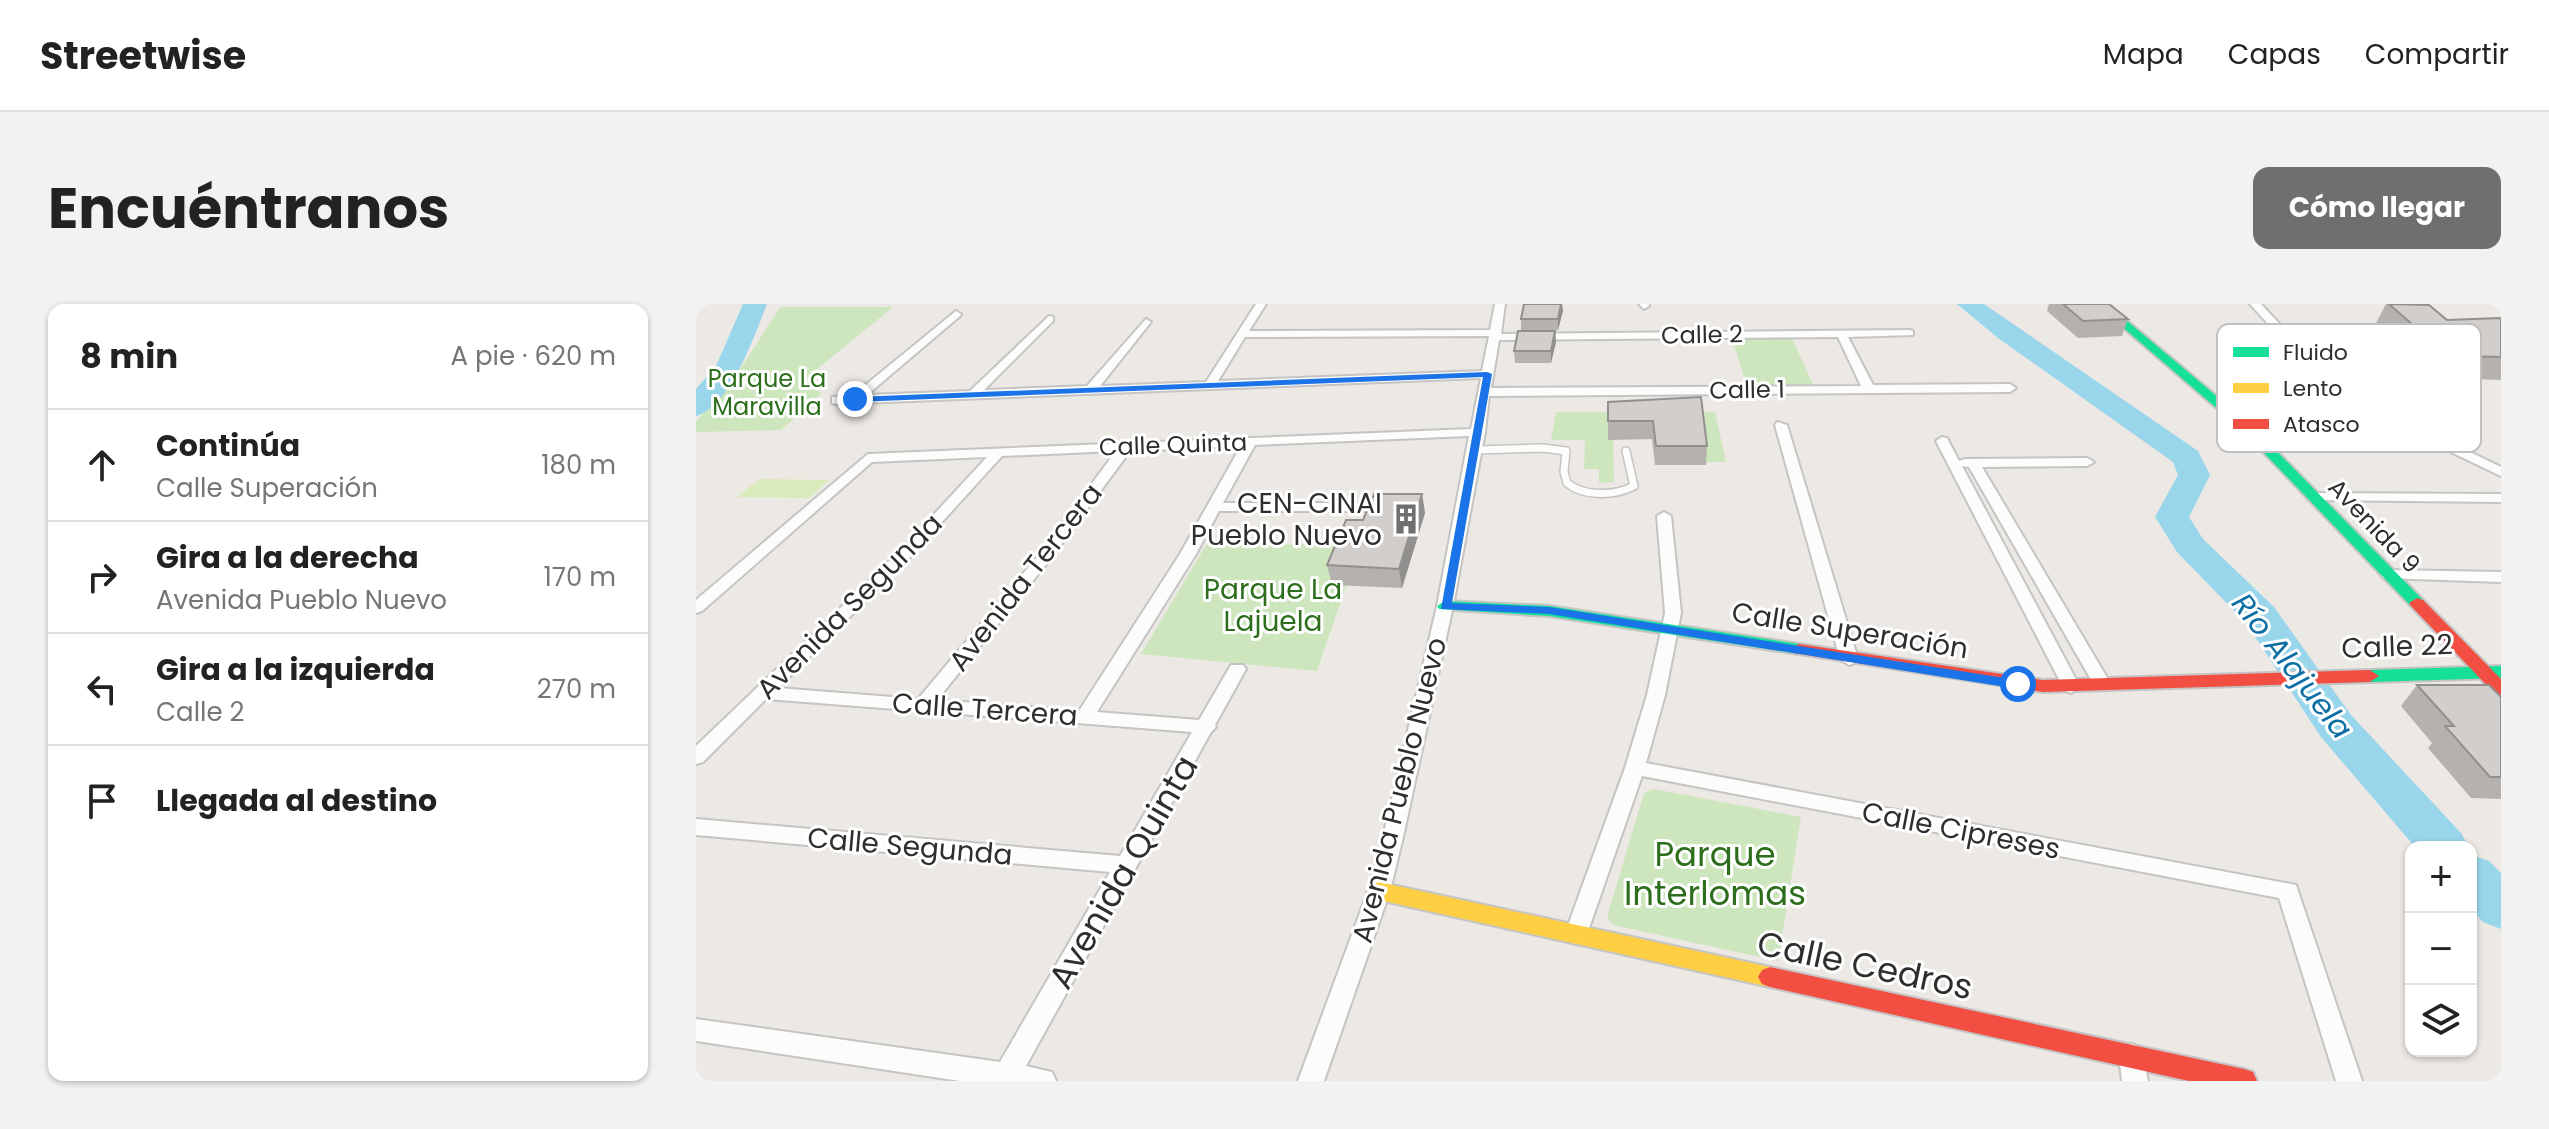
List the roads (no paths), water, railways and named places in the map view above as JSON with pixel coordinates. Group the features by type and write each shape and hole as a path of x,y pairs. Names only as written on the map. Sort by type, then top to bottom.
{"street":[{"name":"Avenida Pueblo Nuevo","path":"1311,1081 1379,891 1445,606 1500,304"},
{"name":"Avenida 9","path":"2101,304 2217,403"},
{"path":"2255,304 2273,324"},
{"path":"1210,384 1260,306"},
{"path":"855,399 956,314"},
{"path":"973,395 1049,319"},
{"path":"1090,391 1146,322"},
{"path":"1841,333 1869,389"},
{"name":"Calle 2","path":"1496,335 1909,333"},
{"path":"1244,334 1496,335"},
{"path":"836,400 1210,384 1486,383"},
{"name":"Calle 1","path":"1486,383 2010,388"},
{"path":"1781,425 1849,659"},
{"name":"Calle Quinta","path":"696,608 868,458 1250,442 1477,441"},
{"path":"1942,441 2071,687"},
{"path":"1085,716 1188,554 1250,442"},
{"name":"Avenida Tercera","path":"923,705 1047,554 1126,447"},
{"name":"Avenida Segunda","path":"696,757 906,553 999,452"},
{"name":"Avenida 9","path":"2270,452 2389,575 2492,672 2501,690"},
{"path":"2459,452 2501,472"},
{"path":"1954,463 2087,462"},
{"path":"1973,463 2103,686"},
{"path":"2313,497 2501,498"},
{"path":"1215,507 1365,507"},
{"path":"1576,934 1635,768 1656,695 1670,630 1673,613 1664,516"},
{"path":"2389,575 2501,577"},
{"name":"Calle Superación","path":"1445,606 1527,608 2018,684 2071,687 2247,679"},
{"name":"Avenida Quinta","path":"1007,1075 1207,727 1237,669"},
{"name":"Calle 22","path":"2247,679 2492,672"},
{"name":"Calle Tercera","path":"763,693 1207,727"},
{"name":"Calle Cipreses","path":"1635,768 2288,891 2349,1081"},
{"name":"Calle Segunda","path":"696,827 1125,865"},
{"name":"Calle Cedros","path":"1379,891 1576,934 2134,1069 2244,1081"},
{"path":"696,1030 1043,1081"}],"lane":[{"path":"1477,441 1566,451 1563,474 1572,489 1609,492 1628,492 1634,486 1626,451"}],"waterway":[{"path":"696,407 728,368 755,304"},
{"name":"Río Alajuela","path":"1969,304 2187,458 2194,475 2172,517 2189,545 2260,615 2336,726 2439,841"},
{"name":"Río Alajuela","path":"2477,881 2501,907"}],"place":[{"name":"CEN-CINAI Pueblo Nuevo","path":"1406,519"}],"park label":[{"name":"Parque La Maravilla","path":"767,393"},
{"name":"Parque La Lajuela","path":"1273,605"},
{"name":"Parque Interlomas","path":"1715,874"}]}
